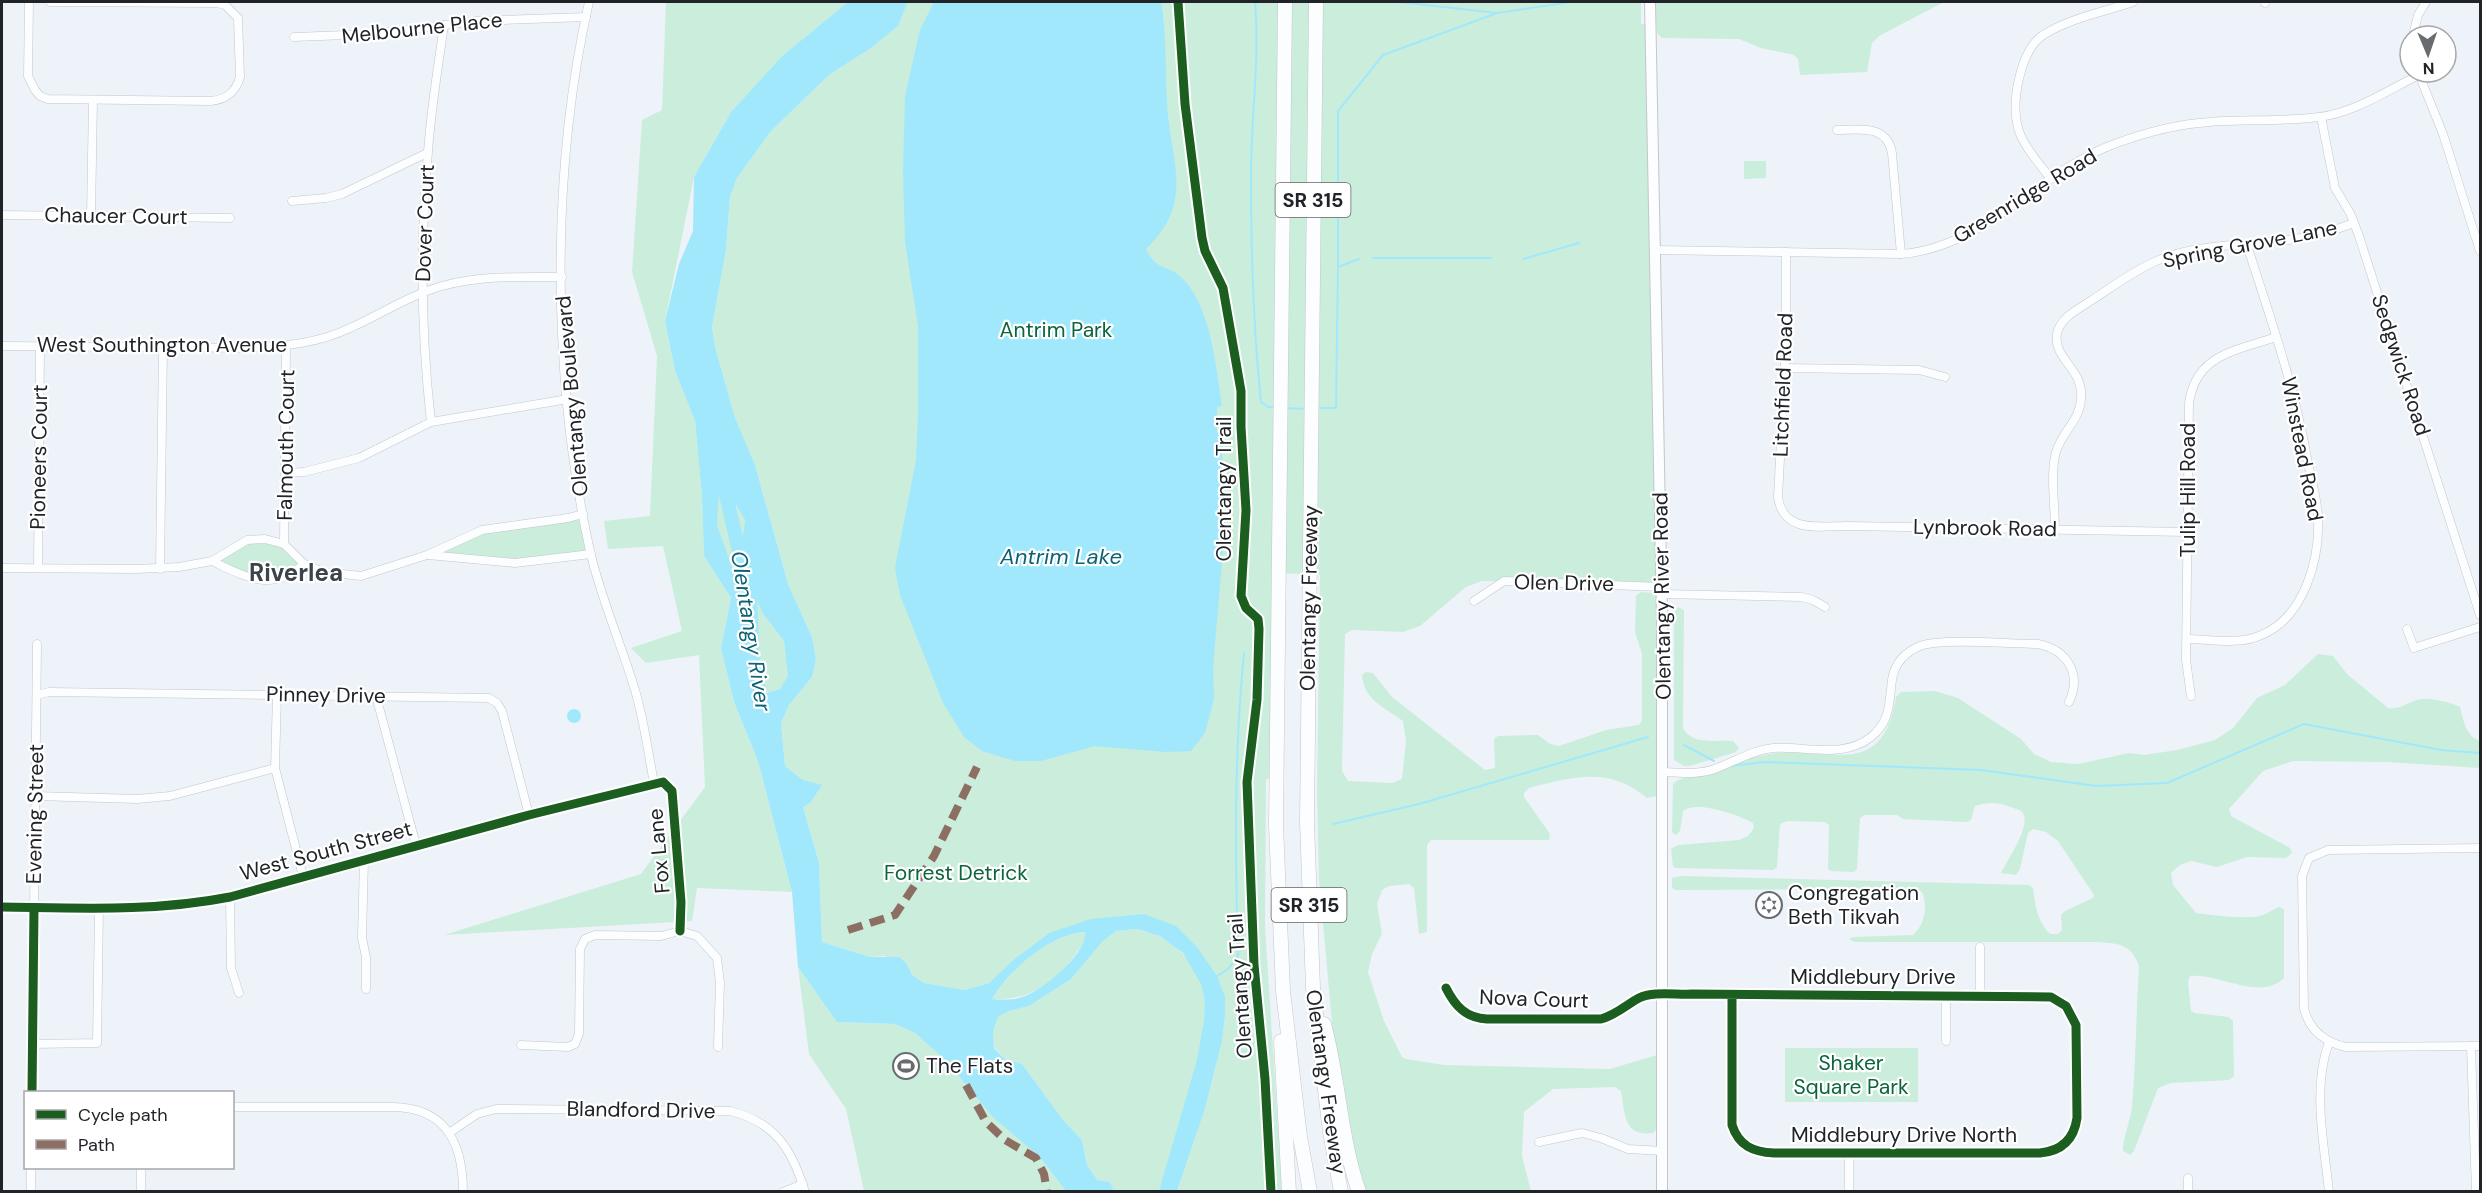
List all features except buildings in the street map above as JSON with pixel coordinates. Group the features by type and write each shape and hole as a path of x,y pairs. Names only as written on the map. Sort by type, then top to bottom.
{"highway":[{"name":"Olentangy Freeway","path":"1285,2 1276,825 1283,991 1296,1103 1310,1191"},
{"name":"Olentangy Freeway","path":"1316,2 1307,822 1313,988 1330,1132 1341,1191"},
{"path":"1313,988 1329,1042 1344,1136 1359,1191"},
{"path":"1283,991 1280,1049 1288,1191"}],"main road":[{"name":"Olentangy River Road","path":"1650,2 1662,590 1662,1191"}],"street":[{"path":"29,2 28,76 30,84 40,96 48,99 223,100 232,93 240,77 238,18 233,10 216,3 50,2"},
{"name":"Olentangy Boulevard","path":"589,2 567,156 562,277 568,399 583,513 591,554 606,607 635,689 654,783"},
{"path":"2050,178 2018,130 2016,117 2019,79 2026,54 2041,37 2061,26 2133,2"},
{"path":"2415,24 2423,2"},
{"name":"Melbourne Place","path":"294,37 350,36 444,25 586,17"},
{"name":"Dover Court","path":"431,422 423,292 428,153 444,25"},
{"name":"Greenridge Road","path":"1655,250 1900,254 1927,251 1975,230 2050,178 2099,151 2167,128 2209,122 2320,117 2341,112 2398,84"},
{"path":"2423,84 2443,134 2481,251"},
{"path":"92,216 93,100"},
{"name":"Sedgwick Road","path":"2320,117 2335,189 2354,223 2481,615"},
{"path":"1837,130 1873,130 1879,132 1888,141 1892,153 1900,254"},
{"path":"292,201 342,194 428,153"},
{"name":"Chaucer Court","path":"2,215 230,218"},
{"name":"Spring Grove Lane","path":"2055,529 2056,454 2065,433 2080,411 2082,389 2077,374 2058,348 2060,326 2072,314 2154,262 2188,252 2290,240 2329,232 2354,223"},
{"name":"Winstead Road","path":"2187,639 2248,639 2267,633 2293,607 2311,576 2316,556 2318,516 2303,432 2290,379 2247,244"},
{"name":"Litchfield Road","path":"1785,517 1779,508 1778,497 1785,368 1786,252"},
{"name":"West Southington Avenue","path":"2,346 163,348 286,346 313,341 348,329 423,292 483,278 562,277"},
{"name":"Tulip Hill Road","path":"2191,696 2186,660 2188,403 2194,382 2206,366 2217,357 2276,337"},
{"name":"Pioneers Court","path":"38,568 40,346"},
{"name":"Falmouth Court","path":"284,544 286,346"},
{"path":"160,569 163,348"},
{"path":"1785,368 1919,370 1945,377"},
{"path":"285,473 304,472 359,458 431,422 568,399"},
{"path":"2,568 160,569 212,561 247,540 265,539 284,544 304,564 336,575 361,576 427,555 482,530 568,518 583,513"},
{"name":"Lynbrook Road","path":"1785,517 1800,525 2187,531"},
{"path":"427,555 515,562 591,554"},
{"path":"212,561 261,581 280,580 304,564"},
{"name":"Olen Drive","path":"1474,602 1504,581 1801,597 1814,600 1825,607"},
{"path":"2407,629 2414,648 2481,627"},
{"name":"Evening Street","path":"32,1091 37,644"},
{"path":"1663,772 1696,773 1716,769 1757,751 1774,748 1840,749 1863,742 1881,727 1888,714 1893,675 1899,663 1909,652 1927,644 2038,644 2054,648 2066,657 2073,670 2075,682 2069,702"},
{"name":"Pinney Drive","path":"36,695 49,692 480,696 489,698 502,711 529,815"},
{"path":"277,694 275,768 303,876"},
{"path":"376,696 416,845"},
{"path":"36,796 137,799 170,796 275,768"},
{"name":"Fox Lane","path":"654,783 663,782 672,791 681,902 680,931"},
{"name":"West South Street","path":"2,908 157,908 230,897 416,845 654,783"},
{"path":"2481,848 2326,851 2309,858 2303,873 2303,1000 2308,1022 2320,1036 2329,1042 2346,1047 2481,1046"},
{"path":"364,860 362,938 366,957 366,989"},
{"path":"230,897 231,968 239,993"},
{"path":"33,1044 97,1043 99,908"},
{"path":"521,1045 568,1047 575,1044 579,1034 580,949 585,939 595,935 666,936 680,931 697,936 717,958 720,983 718,1047"},
{"path":"1980,947 1980,996"},
{"name":"Nova Court","path":"1446,988 1462,1011 1482,1018 1601,1019 1609,1017 1640,998 1663,995"},
{"name":"Middlebury Drive","path":"1663,995 2051,997 2066,1006 2074,1018 2077,1032 2077,1118 2074,1131 2066,1143"},
{"name":"Middlebury Drive North","path":"1731,995 1731,1118 1734,1131 1741,1142 1758,1151 2040,1153 2054,1151 2066,1143"},
{"path":"1946,996 1946,1041"},
{"path":"2329,1042 2321,1071 2322,1119 2329,1191"},
{"path":"2471,1046 2476,1191"},
{"path":"234,1107 402,1107 417,1111 432,1118 449,1133 461,1156 463,1191"},
{"name":"Blandford Drive","path":"449,1133 477,1114 496,1109 730,1111 756,1120 778,1136 788,1149 804,1188"},
{"path":"1539,1142 1582,1133 1628,1149 1663,1151"},
{"path":"1849,1153 1849,1191"},
{"path":"31,1169 31,1191"},
{"path":"141,1169 141,1191"},
{"path":"2188,1178 2188,1191"},
{"path":"783,1191 804,1188"}],"green space":[{"path":"666,2 848,2 782,56 731,112 694,177 665,321 675,371 695,421 702,497 704,556 731,598 721,648 734,702 758,761 792,892 697,888 692,921 444,935 641,874 705,787 699,655 646,663 631,648 682,631 663,546 608,549 604,521 650,516 657,356 632,272 642,120 662,110"},
{"name":"Antrim Park","path":"908,2 1641,2 1641,24 1651,24 1662,587 1482,581 1466,587 1420,626 1403,632 1352,630 1345,634 1342,771 1348,781 1392,783 1402,779 1406,741 1403,721 1371,697 1363,683 1362,675 1366,672 1373,673 1392,697 1485,770 1495,768 1494,739 1498,736 1538,735 1550,744 1559,746 1606,730 1639,725 1642,720 1642,654 1635,632 1636,596 1641,592 1653,593 1656,597 1656,796 1647,798 1619,781 1605,778 1561,780 1529,788 1524,793 1524,797 1550,834 1549,840 1431,840 1427,845 1427,932 1419,934 1414,888 1409,884 1389,886 1382,890 1377,904 1382,934 1372,954 1368,972 1384,1021 1402,1057 1406,1059 1444,1065 1610,1069 1657,1055 1659,1126 1653,1133 1643,1133 1631,1127 1625,1115 1621,1091 1615,1087 1553,1089 1524,1112 1522,1156 1531,1191 1364,1191 1349,1135 1333,1034 1319,879 1317,790 1320,575 1279,573 1277,779 1266,779 1265,926 1282,1191 1274,1191 1265,1060 1270,1191 1177,1191 1205,1109 1222,1041 1225,1016 1176,926 1049,933 1013,960 989,983 965,990 924,983 912,975 907,964 884,956 870,957 822,942 819,863 803,807 803,780 785,766 781,723 789,705 812,677 816,659 812,637 788,584 755,465 735,419 715,347 712,327 726,250 730,197 737,178 771,131 829,75 871,48 898,26"},
{"path":"1655,2 1944,2 1879,36 1872,43 1867,72 1800,75 1798,59 1794,55 1761,48 1739,39 1662,38 1657,33"},
{"path":"1744,161 1766,161 1766,178 1744,179"},
{"path":"718,492 736,505 745,520 741,548 763,614 784,641 789,676 780,689 765,693 751,684 746,642 717,525"},
{"path":"583,514 591,554 515,563 427,555 482,530"},
{"path":"247,540 284,544 304,564 296,572 261,581 212,561"},
{"path":"1678,607 1684,610 1683,728 1692,737 1712,741 1733,741 1739,748 1736,752 1690,766 1684,766 1674,760 1674,613"},
{"path":"2318,654 2333,656 2347,674 2388,708 2397,708 2425,699 2460,707 2468,732 2480,741 2480,768 2387,762 2293,761 2263,771 2229,809 2231,816 2290,848 2292,853 2286,858 2247,857 2217,867 2191,861 2180,865 2171,873 2173,885 2196,913 2250,917 2263,915 2275,908 2280,907 2284,910 2284,978 2274,985 2251,987 2213,978 2190,976 2188,981 2191,1011 2229,1017 2233,1021 2234,1076 2229,1080 2171,1083 2158,1088 2134,1151 2130,1155 2123,1151 2123,1147 2132,1106 2139,966 2132,952 2127,948 2117,944 2096,942 1855,942 1849,939 1913,935 1923,921 1925,909 1922,892 1915,889 1675,890 1672,887 1672,878 1681,876 2029,885 2033,888 2042,924 2050,934 2058,934 2062,930 2061,915 2093,898 2094,895 2058,841 2046,832 2033,829 2028,833 2020,869 2016,875 2001,873 2022,833 2025,817 2017,809 1996,803 1975,806 1971,820 1967,822 1903,819 1897,815 1864,815 1860,818 1857,869 1854,872 1828,869 1829,825 1825,822 1787,821 1780,824 1777,867 1773,870 1675,868 1671,849 1678,845 1739,840 1748,836 1754,828 1753,823 1738,816 1698,807 1683,811 1680,831 1676,835 1672,832 1673,784 1684,778 1769,754 1791,752 1832,755 1865,750 1879,741 1889,724 1896,697 1901,692 1935,691 1958,698 2021,739 2034,754 2051,762 2078,764 2129,753 2144,755 2177,750 2215,740 2233,728 2257,698 2285,685"},
{"path":"1137,929 1166,940 1191,964 1203,987 1205,1006 1203,1031 1191,1088 1159,1191 1114,1191 1110,1182 1097,1181 1087,1165 1082,1140 1063,1120 1022,1064 1005,1059 994,1047 993,1031 998,1017 1009,1011 1029,1006 1071,979 1103,941 1116,931"},
{"name":"Forrest Detrick","path":"1085,932 1086,938 1077,952 1048,984 1023,996 992,999 1009,976 1031,955 1057,940"},
{"name":"The Flats","path":"798,967 837,1022 895,1024 915,1033 945,1060 980,1101 1039,1156 1066,1191 864,1191 846,1109 809,1054"},
{"name":"Shaker Square Park","path":"1785,1048 1918,1048 1918,1102 1785,1102"}],"water":[{"path":"848,2 908,2 898,26 871,48 829,75 771,131 737,178 730,197 726,250 712,327 715,347 735,418 755,465 788,584 812,637 816,659 812,677 789,705 781,723 785,766 803,780 822,785 810,803 803,807 819,863 822,942 870,957 899,957 907,964 912,975 924,983 965,990 989,983 1013,960 1049,933 1091,919 1144,914 1176,926 1197,947 1217,976 1225,997 1222,1041 1205,1109 1177,1191 1159,1191 1197,1060 1205,1002 1202,986 1183,953 1160,936 1137,929 1116,931 1103,941 1071,979 1029,1006 1009,1011 998,1017 993,1031 994,1048 1005,1059 1022,1064 1063,1120 1082,1140 1087,1165 1097,1180 1110,1182 1114,1191 1066,1191 1039,1156 994,1118 945,1060 915,1033 895,1024 837,1022 798,967 792,892 758,761 734,702 721,648 731,598 704,556 702,497 695,421 675,371 665,321 679,264 693,231 694,177 731,112 782,56","holes":["719,492 736,505 745,520 741,548 751,587 763,614 784,641 788,676 780,689 766,693 751,684 742,596 717,525","1085,932 1084,941 1072,960 1043,986 1021,997 992,999 999,988 1032,955 1058,939"]},
{"name":"Antrim Lake","path":"934,2 1161,2 1167,103 1175,162 1175,197 1171,214 1146,249 1158,265 1181,277 1199,303 1211,337 1222,406 1217,407 1217,431 1221,433 1225,526 1213,668 1214,699 1205,733 1191,751 1166,752 1095,746 1041,761 1015,761 982,751 964,737 943,703 900,595 895,568 916,460 918,413 918,326 905,242 903,173 905,96 920,30"},
{"path":"574,709 579,711 581,716 579,721 574,723 569,721 567,716 569,711"}],"waterway":[{"path":"1255,2 1256,66 1251,153 1254,317 1261,402 1268,407 1275,407"},
{"path":"1399,2 1497,13 1572,2"},
{"path":"1338,266 1338,111 1383,55 1497,13"},
{"path":"1523,259 1579,243"},
{"path":"1373,258 1491,258"},
{"path":"1317,408 1336,408 1338,267 1359,259"},
{"path":"1284,408 1305,409"},
{"name":"Olentangy River","path":"723,482 750,599 753,665 763,707"},
{"path":"1214,978 1228,969 1238,956 1236,804 1238,729 1244,653"},
{"path":"1730,766 1766,762 1981,770 2096,786 2167,783 2304,724 2441,750 2480,753"},
{"path":"1333,824 1419,804 1648,737"},
{"path":"1684,745 1714,761"}],"marked path":[{"path":"848,930 895,915 934,856 977,767"},
{"path":"966,1085 986,1122 1005,1140 1036,1158 1044,1174 1047,1192"}],"cycle path":[{"name":"Olentangy Trail","path":"1178,2 1185,104 1202,238 1205,251 1223,288 1241,391 1246,510 1241,596 1246,608 1258,619 1259,629 1257,700 1247,782 1254,965 1265,1079 1271,1192"},
{"path":"2,907 145,907 230,897 529,815 663,782 672,791 681,902 680,931"},
{"path":"32,1091 34,908"},
{"path":"1446,988 1462,1010 1473,1016 1487,1019 1601,1019 1639,998 1658,994 2051,997 2066,1006 2076,1025 2077,1118 2073,1132 2061,1147 2040,1153 1774,1153 1753,1149 1743,1143 1732,1125 1732,995"}],"place":[{"name":"Congregation Beth Tikvah","path":"1769,905"},
{"name":"The Flats","path":"906,1066"}],"district":[{"name":"Riverlea","path":"296,572"}]}
